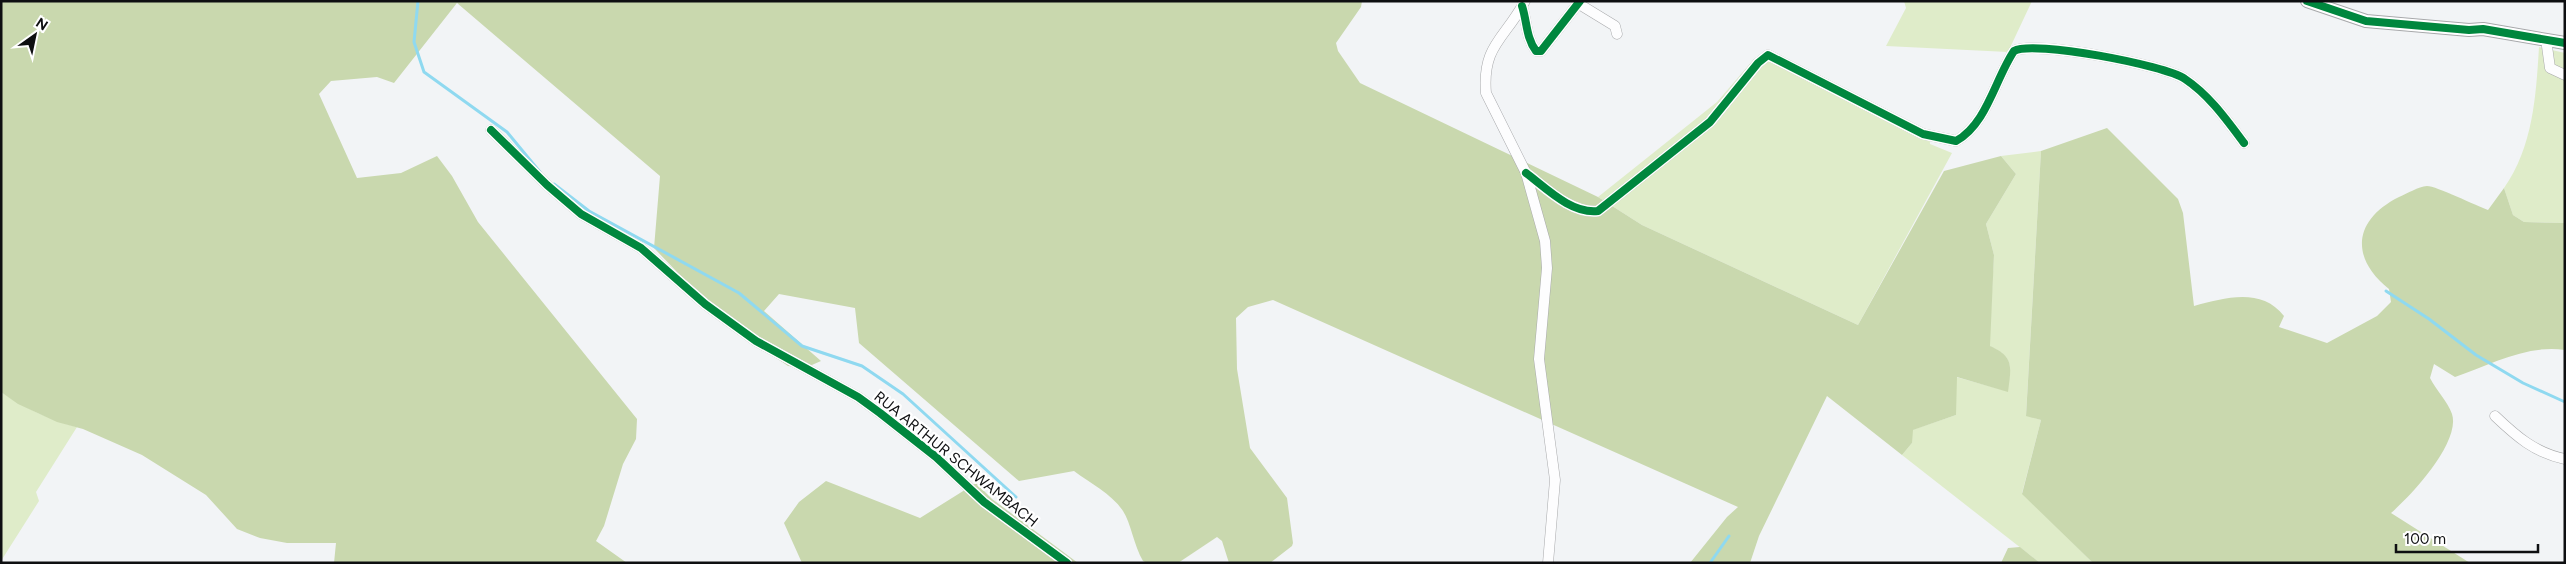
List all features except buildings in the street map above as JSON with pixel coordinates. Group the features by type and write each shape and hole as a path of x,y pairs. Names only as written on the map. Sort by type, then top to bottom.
{"street":[{"path":"2307,1 2327,4 2366,21 2469,30 2483,29 2565,43"},
{"path":"1523,4 1528,24 1529,40 1536,51 1542,51 1579,3 1615,26 1618,34"},
{"path":"1523,4 1488,58 1484,79 1486,93 1526,173 1540,216 1547,268 1539,360 1555,480 1548,563"},
{"path":"2546,40 2550,68 2565,75"},
{"path":"1526,173 1575,208 1587,212 1598,211 1710,122 1758,63 1768,56 1923,134 1956,141 1965,137 1979,118 2014,51 2026,48 2069,51 2144,65 2184,78 2216,106 2244,143"},
{"name":"RUA ARTHUR SCHWAMBACH","path":"491,130 547,185 580,214 641,248 705,304 756,341 858,397 936,458 984,502 1067,563"},
{"path":"2495,416 2530,446 2546,455 2565,459"}],"green space":[{"path":"1,1 1362,1 1361,7 1336,43 1338,51 1360,83 1598,197 1642,225 1858,325 1944,171 2001,156 2016,174 1986,224 1994,255 1990,346 2004,354 2010,364 2008,392 1957,377 1956,415 1913,430 1912,443 1902,455 1827,396 1759,536 1750,563 1690,563 1727,517 1738,507 1273,300 1248,307 1236,318 1237,369 1250,448 1287,498 1292,546 1270,563 1229,563 1222,541 1217,537 1178,563 1147,563 1143,561 1140,555 1126,516 1113,499 1074,471 1019,481 859,343 855,308 779,294 764,311 821,361 805,368 788,366 752,341 700,296 654,248 660,176 457,3 394,83 377,77 331,81 319,94 357,178 401,173 437,156 452,176 478,222 637,419 636,439 623,464 604,526 596,541 627,563 334,563 336,543 287,543 260,538 237,529 206,495 142,455 83,429 57,422 18,404 1,392"},
{"path":"1904,1 2032,1 2008,52 1886,46 1906,8"},
{"path":"2539,47 2565,53 2565,223 2524,222 2513,215 2504,188 2514,172 2527,138 2534,102"},
{"path":"1764,52 1929,132 1930,144 1952,153 1858,325 1642,225 1598,197 1717,102 1754,59"},
{"path":"2107,128 2178,199 2183,213 2194,306 2242,297 2265,301 2284,316 2279,327 2327,343 2377,316 2391,302 2389,289 2376,277 2368,265 2363,252 2362,240 2365,228 2373,217 2384,206 2399,197 2427,186 2488,210 2504,188 2513,215 2524,222 2565,223 2565,350 2537,350 2523,353 2455,377 2434,364 2430,378 2448,405 2452,414 2453,426 2442,453 2432,468 2391,513 2470,563 2093,563 2022,494 2041,420 2026,416 2041,151"},
{"path":"2041,151 2026,415 2041,420 2022,493 2093,563 2040,563 1902,455 1912,443 1912,430 1956,415 1956,377 2007,391 2010,369 2007,359 2003,354 1989,346 1994,255 1986,224 2016,174 2001,156"},
{"path":"1,392 38,413 77,427 36,492 39,501 1,561"},
{"path":"826,481 920,518 976,483 992,499 1078,563 802,563 784,523 799,502"},
{"path":"2020,547 2040,563 2001,563 2008,548"}],"waterway":[{"path":"418,1 414,42 424,72 507,132 540,172"},
{"path":"554,184 589,211 739,293 802,346 862,366 903,394 1016,497"},
{"path":"2386,291 2429,319 2476,355 2523,383 2565,402"},
{"path":"1710,563 1729,536"}],"cycle path":[{"path":"1522,6 1530,41 1536,51 1541,51 1580,1"},
{"path":"2307,1 2366,21 2469,30 2483,29 2565,43"},
{"path":"1526,173 1559,199 1578,208 1598,211 1710,122 1758,63 1768,55 1923,134 1956,141 1967,133 1983,112 2014,51 2026,48 2071,51 2127,61 2173,73 2194,85 2224,116 2244,143"},
{"path":"491,130 547,185 581,214 641,248 705,304 756,341 858,397 936,457 984,502 1067,563"}]}
